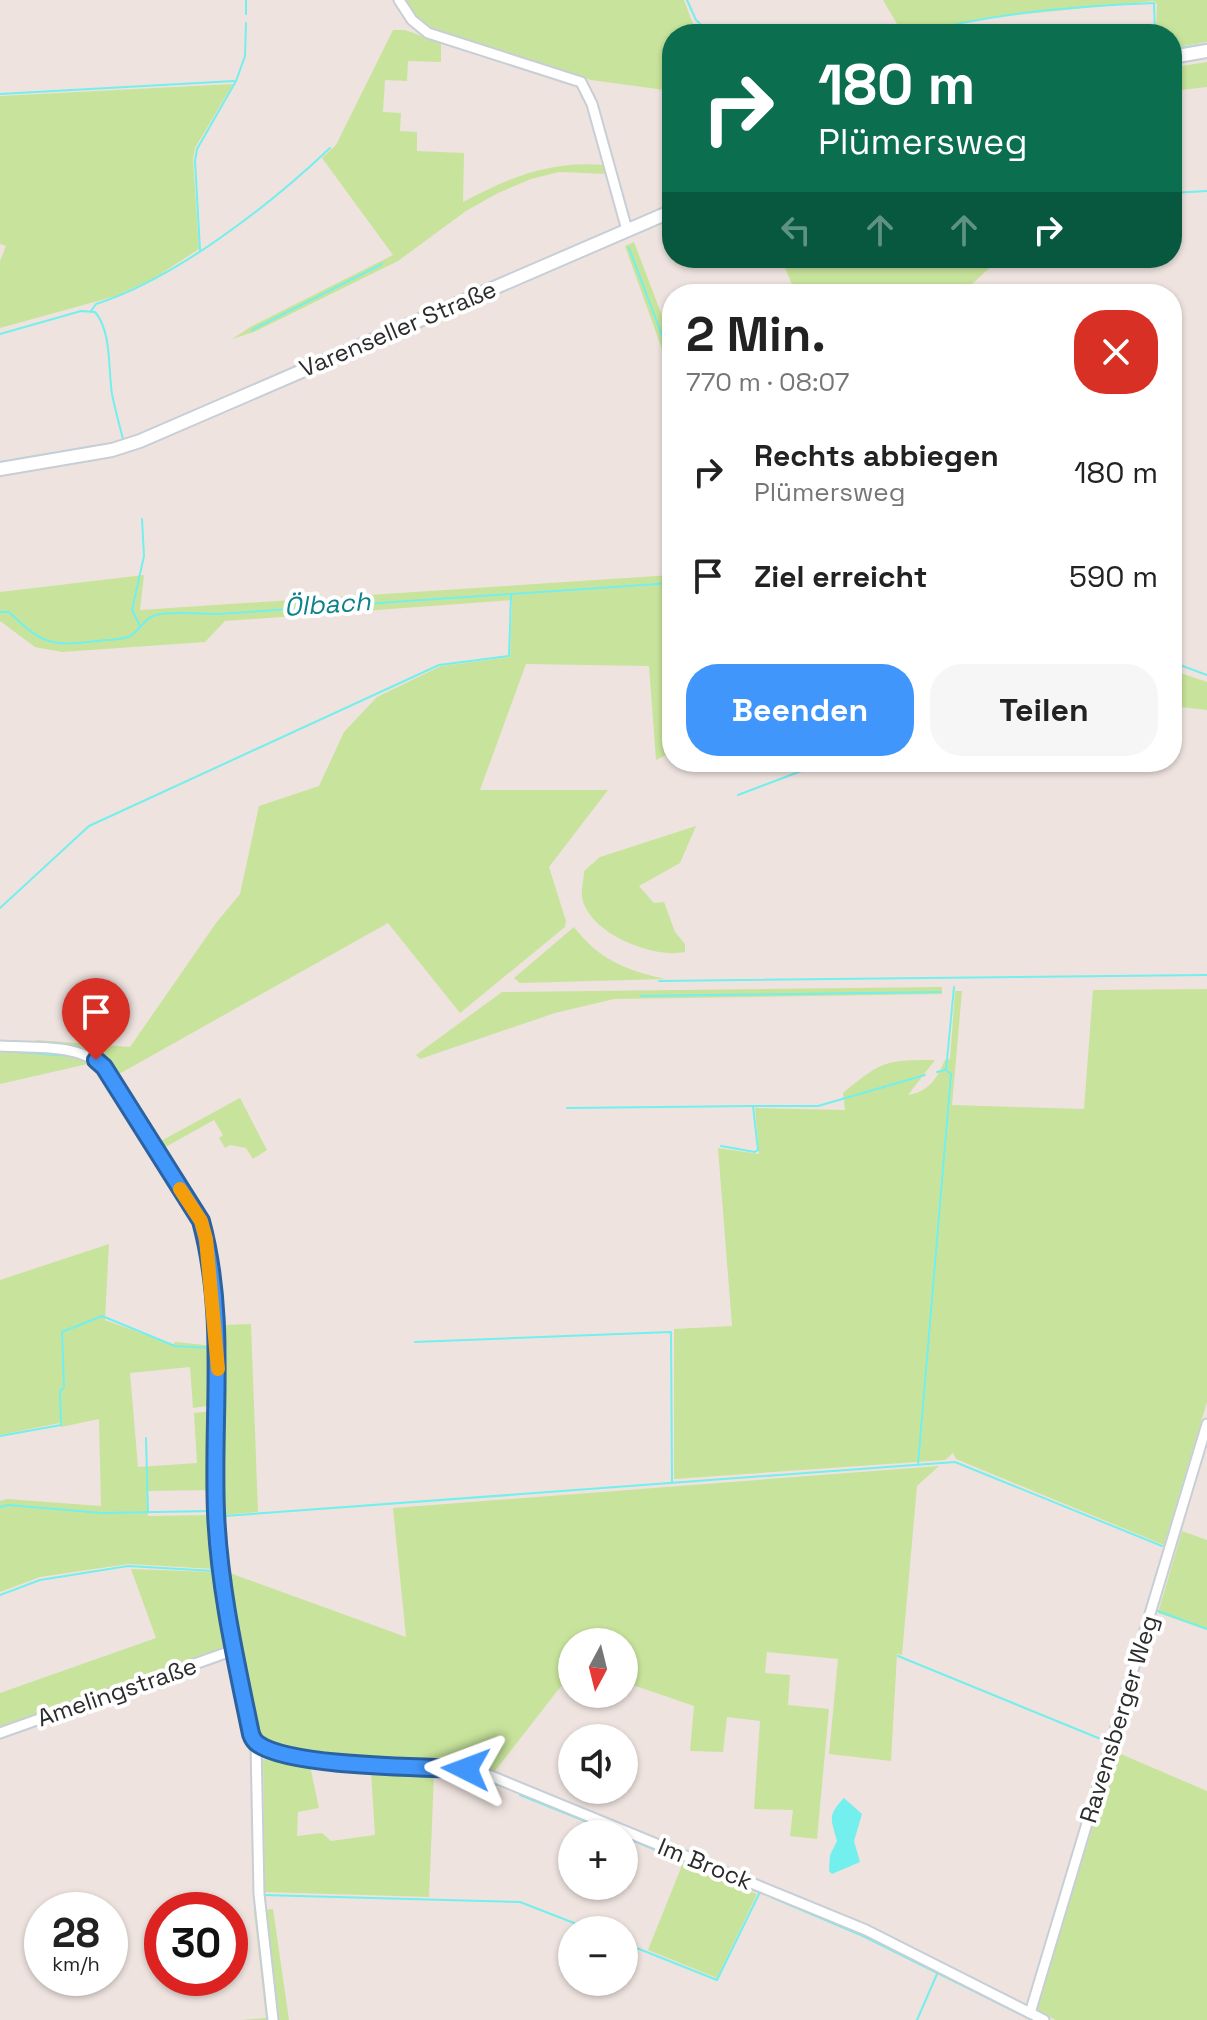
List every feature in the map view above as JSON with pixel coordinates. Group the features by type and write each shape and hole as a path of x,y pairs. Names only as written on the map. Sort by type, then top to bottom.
{"main road":[{"path":"1182,55 1207,51"},
{"name":"Varenseller Straße","path":"0,469 124,447 662,215"}],"street":[{"path":"399,0 412,20 428,33 581,82 592,104 627,230"},
{"path":"0,1046 60,1050 80,1053 96,1060 104,1067 201,1221 206,1239 219,1352 216,1516 234,1650 251,1734 256,1744 259,1894 273,2020"},
{"name":"Ravensberger Weg","path":"1030,2013 1207,1424"},
{"name":"Amelingstraße","path":"0,1733 234,1650"},
{"name":"Im Brock","path":"256,1744 322,1761 466,1769 486,1774 866,1930 1044,2020"}],"green space":[{"path":"404,0 684,0 693,24 662,24 662,90 591,80 447,37 422,22"},
{"path":"883,0 1207,0 1207,42 1182,46 1182,24 1156,24 1157,5 1154,1 985,18 954,24 897,24"},
{"path":"393,30 405,30 441,43 441,62 408,61 407,81 385,80 383,112 401,113 400,131 417,132 417,151 464,153 463,202 514,178 549,168 605,165 607,174 559,172 531,179 498,193 466,211 398,261 254,332 232,339 393,255 322,158 336,145"},
{"path":"1207,62 1207,87 1182,90 1182,66"},
{"path":"233,84 195,148 193,159 199,249 153,279 116,296 0,328 0,261 6,246 0,244 0,96"},
{"path":"634,242 662,316 662,349 625,246"},
{"path":"785,268 989,268 972,284 792,284"},
{"path":"144,575 140,610 662,576 662,757 656,760 649,666 526,664 480,790 608,790 549,867 566,921 565,927 460,1013 388,923 119,1074 161,1141 240,1098 267,1150 253,1159 246,1148 230,1145 225,1148 219,1138 223,1135 214,1120 160,1150 105,1062 81,1049 36,1043 36,1040 130,1047 216,923 240,894 259,806 319,786 344,732 377,697 441,666 510,657 512,600 225,621 205,642 62,652 35,647 0,621 0,592"},
{"path":"1182,673 1207,682 1207,710 1182,707"},
{"path":"696,826 680,863 639,886 654,903 664,902 675,932 685,944 685,952 672,953 640,947 624,941 596,922 582,897 584,871 600,857"},
{"path":"574,927 593,948 614,962 666,979 520,983 514,978"},
{"path":"942,987 942,994 614,999 555,1013 420,1059 416,1055 502,992"},
{"path":"1207,989 1207,1402 1164,1545 956,1459 953,1453 945,1460 674,1479 674,1329 732,1326 718,1148 759,1154 755,1108 845,1110 843,1093 876,1068 894,1062 935,1060 908,1095 922,1091 935,1078 945,1060 950,1059 955,991 962,991 952,1105 1084,1109 1093,990"},
{"path":"0,1048 75,1055 72,1058 92,1063 0,1084"},
{"path":"109,1244 105,1320 173,1345 175,1342 215,1346 215,1405 193,1408 190,1367 130,1373 138,1467 197,1463 194,1413 213,1411 213,1490 147,1491 148,1516 210,1515 214,1569 128,1564 40,1577 0,1592 0,1501 101,1506 99,1419 0,1435 0,1280"},
{"path":"251,1324 258,1512 223,1515 227,1352 224,1325"},
{"path":"939,1466 917,1486 902,1655 897,1654 891,1761 829,1754 838,1659 767,1652 765,1673 790,1675 788,1705 829,1709 817,1839 790,1836 793,1810 754,1809 760,1721 727,1717 723,1752 690,1751 694,1706 638,1687 638,1628 558,1628 558,1690 495,1771 460,1761 313,1751 253,1734 227,1572 406,1637 393,1508"},
{"path":"1182,1531 1207,1540 1207,1630 1158,1613"},
{"path":"131,1569 214,1572 228,1642 223,1649 0,1729 0,1693 156,1638"},
{"path":"1116,1752 1207,1791 1207,2020 1056,2020 1036,2010"},
{"path":"263,1759 310,1766 319,1808 298,1812 297,1836 322,1833 331,1841 375,1835 371,1772 434,1774 429,1897 265,1892"},
{"path":"683,1863 757,1894 717,1978 648,1950"},
{"path":"273,1909 289,2020 242,2020 266,2018 254,1911"}],"water":[{"path":"844,1798 862,1814 854,1841 860,1862 832,1874 829,1871 830,1855 837,1841 832,1818"}],"waterway":[{"path":"246,0 246,14"},
{"path":"687,0 700,24"},
{"path":"959,24 1034,12 1154,3 1155,24"},
{"path":"200,250 197,149 236,81 245,56 246,23"},
{"path":"1182,48 1207,44"},
{"path":"0,94 234,81"},
{"path":"91,311 96,304 157,277 220,238 279,193 330,148"},
{"path":"1182,192 1207,191"},
{"path":"638,233 662,222"},
{"path":"144,446 623,239"},
{"path":"629,248 662,335"},
{"path":"252,330 382,264"},
{"path":"0,334 81,311 95,312 107,340 112,394 123,439"},
{"path":"0,462 107,444"},
{"path":"140,626 132,610 144,556 142,519"},
{"name":"Ölbach","path":"0,612 9,612 39,637 68,644 128,637 148,619 163,614 218,614 662,584"},
{"path":"0,908 89,826 439,665 509,656 511,595"},
{"name":"Ölbach","path":"1182,666 1207,675"},
{"path":"738,795 799,772"},
{"path":"659,981 1207,975"},
{"path":"918,1465 951,1074 946,1070 954,987"},
{"path":"641,996 940,992"},
{"path":"3,1051 70,1056"},
{"path":"937,1072 945,1070"},
{"path":"721,1146 758,1150 753,1106 818,1106 925,1075"},
{"path":"567,1108 753,1106"},
{"path":"0,1436 61,1425 60,1391 64,1387 62,1332 102,1316 175,1346 211,1348"},
{"path":"415,1342 671,1332 672,1482"},
{"path":"146,1438 148,1512"},
{"path":"224,1516 955,1462 1162,1546"},
{"path":"0,1507 8,1505 102,1513 211,1511"},
{"path":"0,1595 40,1580 128,1566 214,1571"},
{"path":"1158,1611 1207,1629"},
{"path":"898,1656 1108,1742"},
{"path":"371,1771 432,1773"},
{"path":"443,1774 476,1777 497,1785"},
{"path":"520,1795 582,1820"},
{"path":"638,1843 761,1893"},
{"path":"638,1949 717,1980 760,1892"},
{"path":"263,1895 520,1902 558,1917"},
{"path":"771,1897 863,1936 1032,2020"},
{"path":"917,2020 937,1974"}],"slow traffic":[{"path":"180,1189 201,1221 206,1239 219,1352 218,1369"}],"route":[{"path":"96,1060 104,1067 201,1221 206,1239 219,1352 216,1516 234,1650 251,1734 256,1744 322,1761 466,1769"}]}
